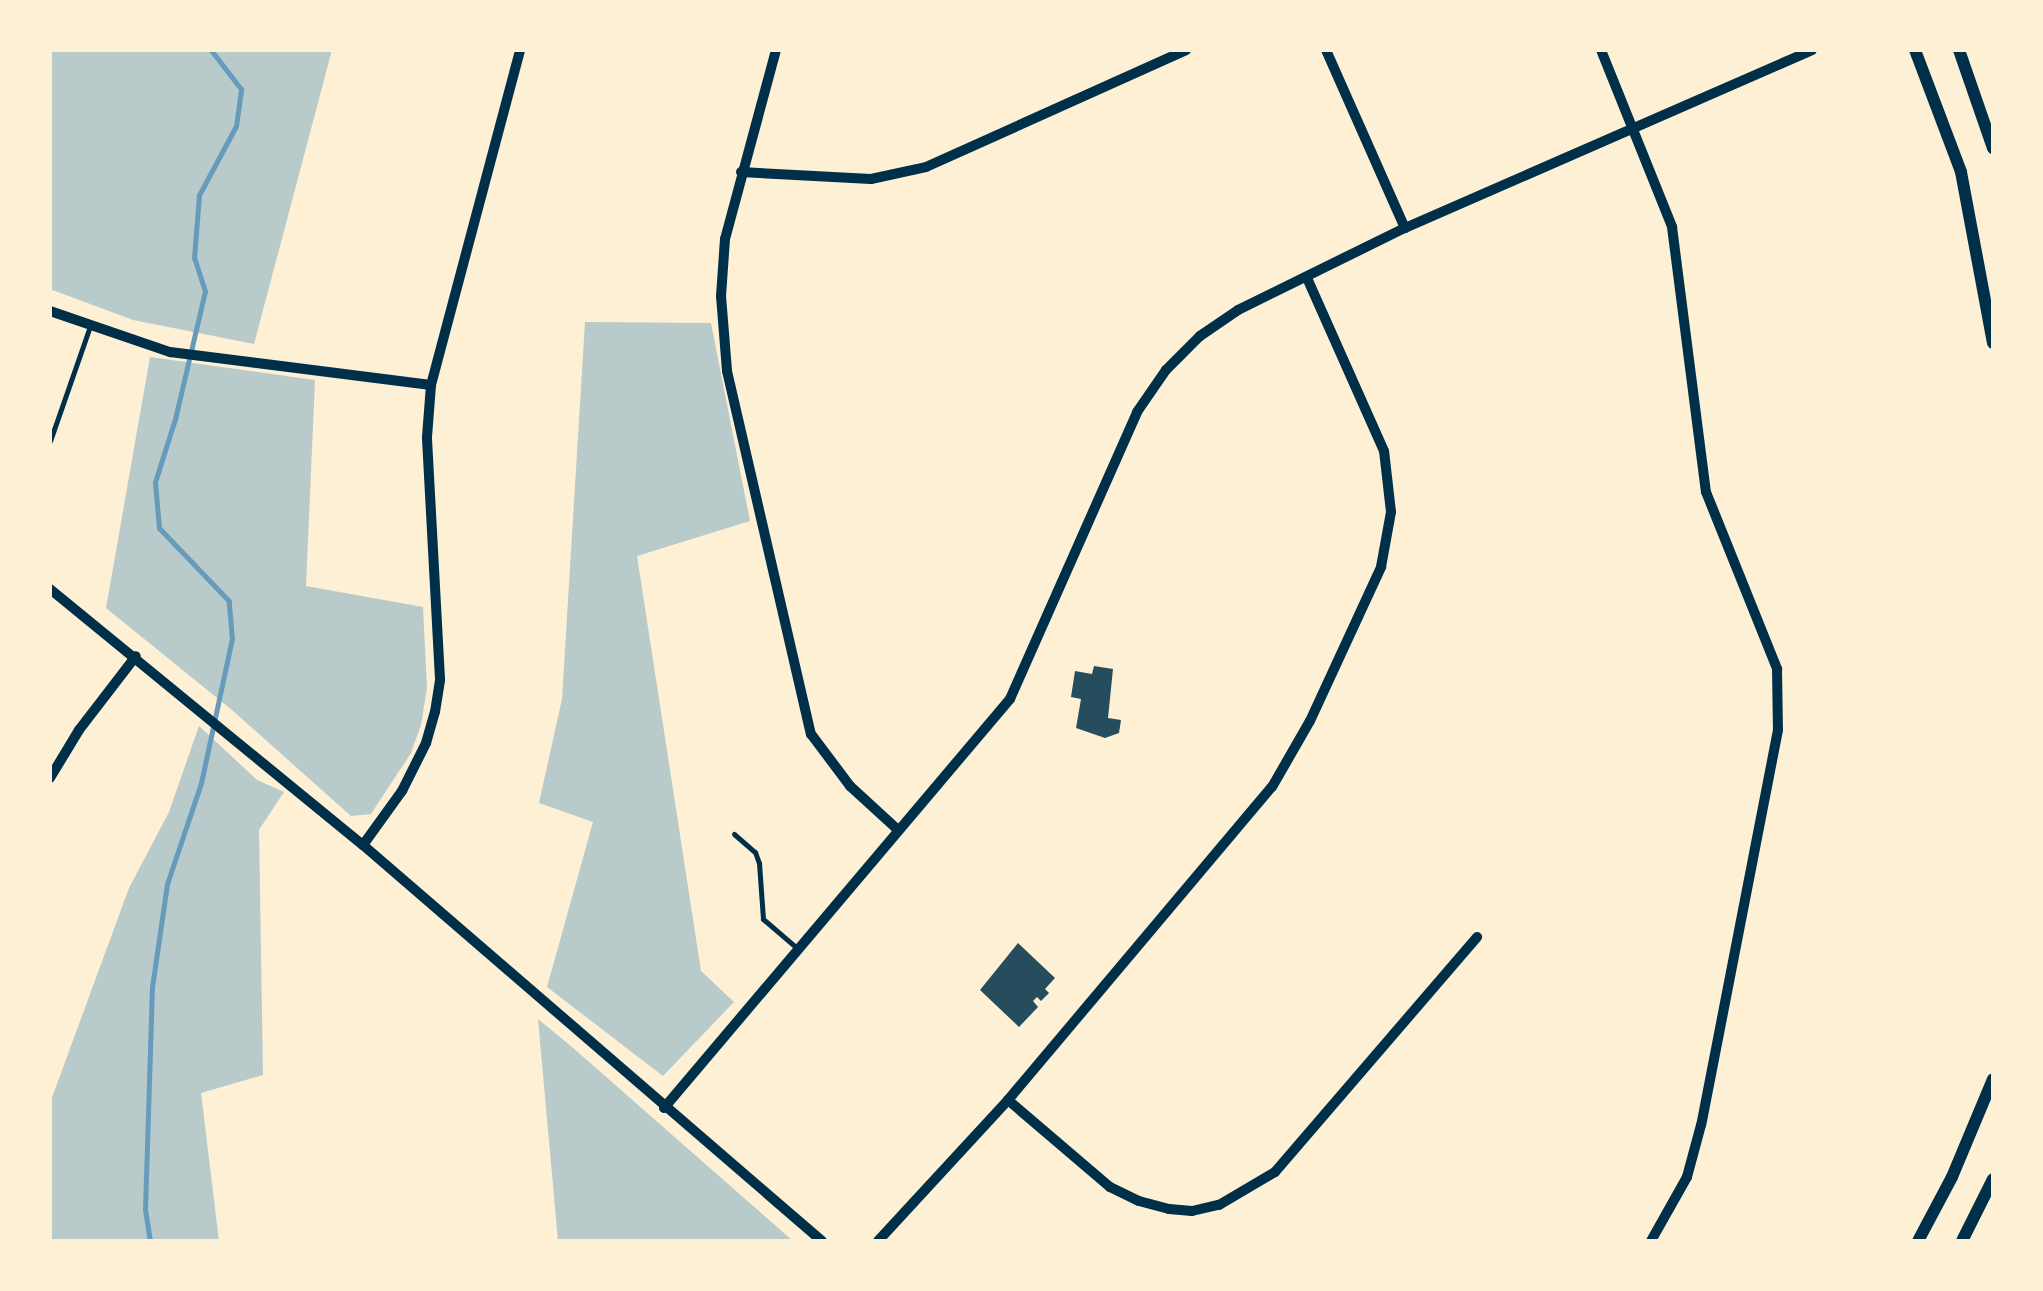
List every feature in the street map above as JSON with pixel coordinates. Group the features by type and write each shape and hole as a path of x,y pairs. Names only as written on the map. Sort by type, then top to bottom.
{"street":[{"path":"363,845 402,791 426,743 436,712 440,679 428,454 431,385 520,50"},
{"path":"776,50 726,239 721,296 727,371 811,734 850,786 898,830"},
{"path":"741,172 871,179 926,167 1186,50"},
{"path":"1326,50 1405,228"},
{"path":"1601,50 1634,124 1672,227 1706,492 1772,653 1778,700 1778,730 1701,1125 1687,1177 1651,1241"},
{"path":"664,1108 1010,699 1044,630 1114,458 1137,412 1166,370 1200,336 1238,310 1405,228 1634,124 1812,50"},
{"path":"1916,50 1960,172 1993,344"},
{"path":"1959,50 1993,148"},
{"path":"878,1241 1008,1100 1272,787 1310,721 1382,567 1391,512 1384,451 1306,278"},
{"path":"50,310 170,352 431,385"},
{"path":"50,589 363,845 822,1241"},
{"path":"50,778 79,730 136,656"},
{"path":"1008,1100 1124,1194 1181,1210 1219,1205 1275,1172 1476,937"},
{"path":"1918,1241 1952,1178 1993,1079"},
{"path":"1962,1241 1993,1179"}],"lane":[{"path":"50,441 90,326"},
{"path":"734,834 755,852 759,863 762,919 798,949"}],"shaded area":[{"path":"50,50 332,50 254,344 133,320 50,289"},
{"path":"585,322 711,323 750,521 637,556 701,971 734,1002 663,1076 547,987 593,822 539,803 562,699"},
{"path":"150,357 315,380 306,586 423,607 427,688 421,725 411,753 371,814 351,816 232,710 106,608"},
{"path":"199,726 257,780 284,792 259,830 263,1075 201,1093 219,1241 50,1241 50,1103 129,888 169,812"},
{"path":"538,1019 572,1047 793,1241 558,1241"}],"building":[{"path":"1094,666 1113,669 1108,718 1121,720 1119,733 1105,738 1076,728 1081,699 1071,697 1075,671 1092,674"},
{"path":"1018,943 1055,978 1045,989 1049,993 1041,1001 1037,997 1033,1001 1038,1007 1019,1027 980,990"}],"waterway":[{"path":"150,1241 145,1209 152,987 167,884 201,783 232,639 229,601 159,528 155,482 175,419 205,291 194,258 199,195 236,126 241,89 211,50"}]}
